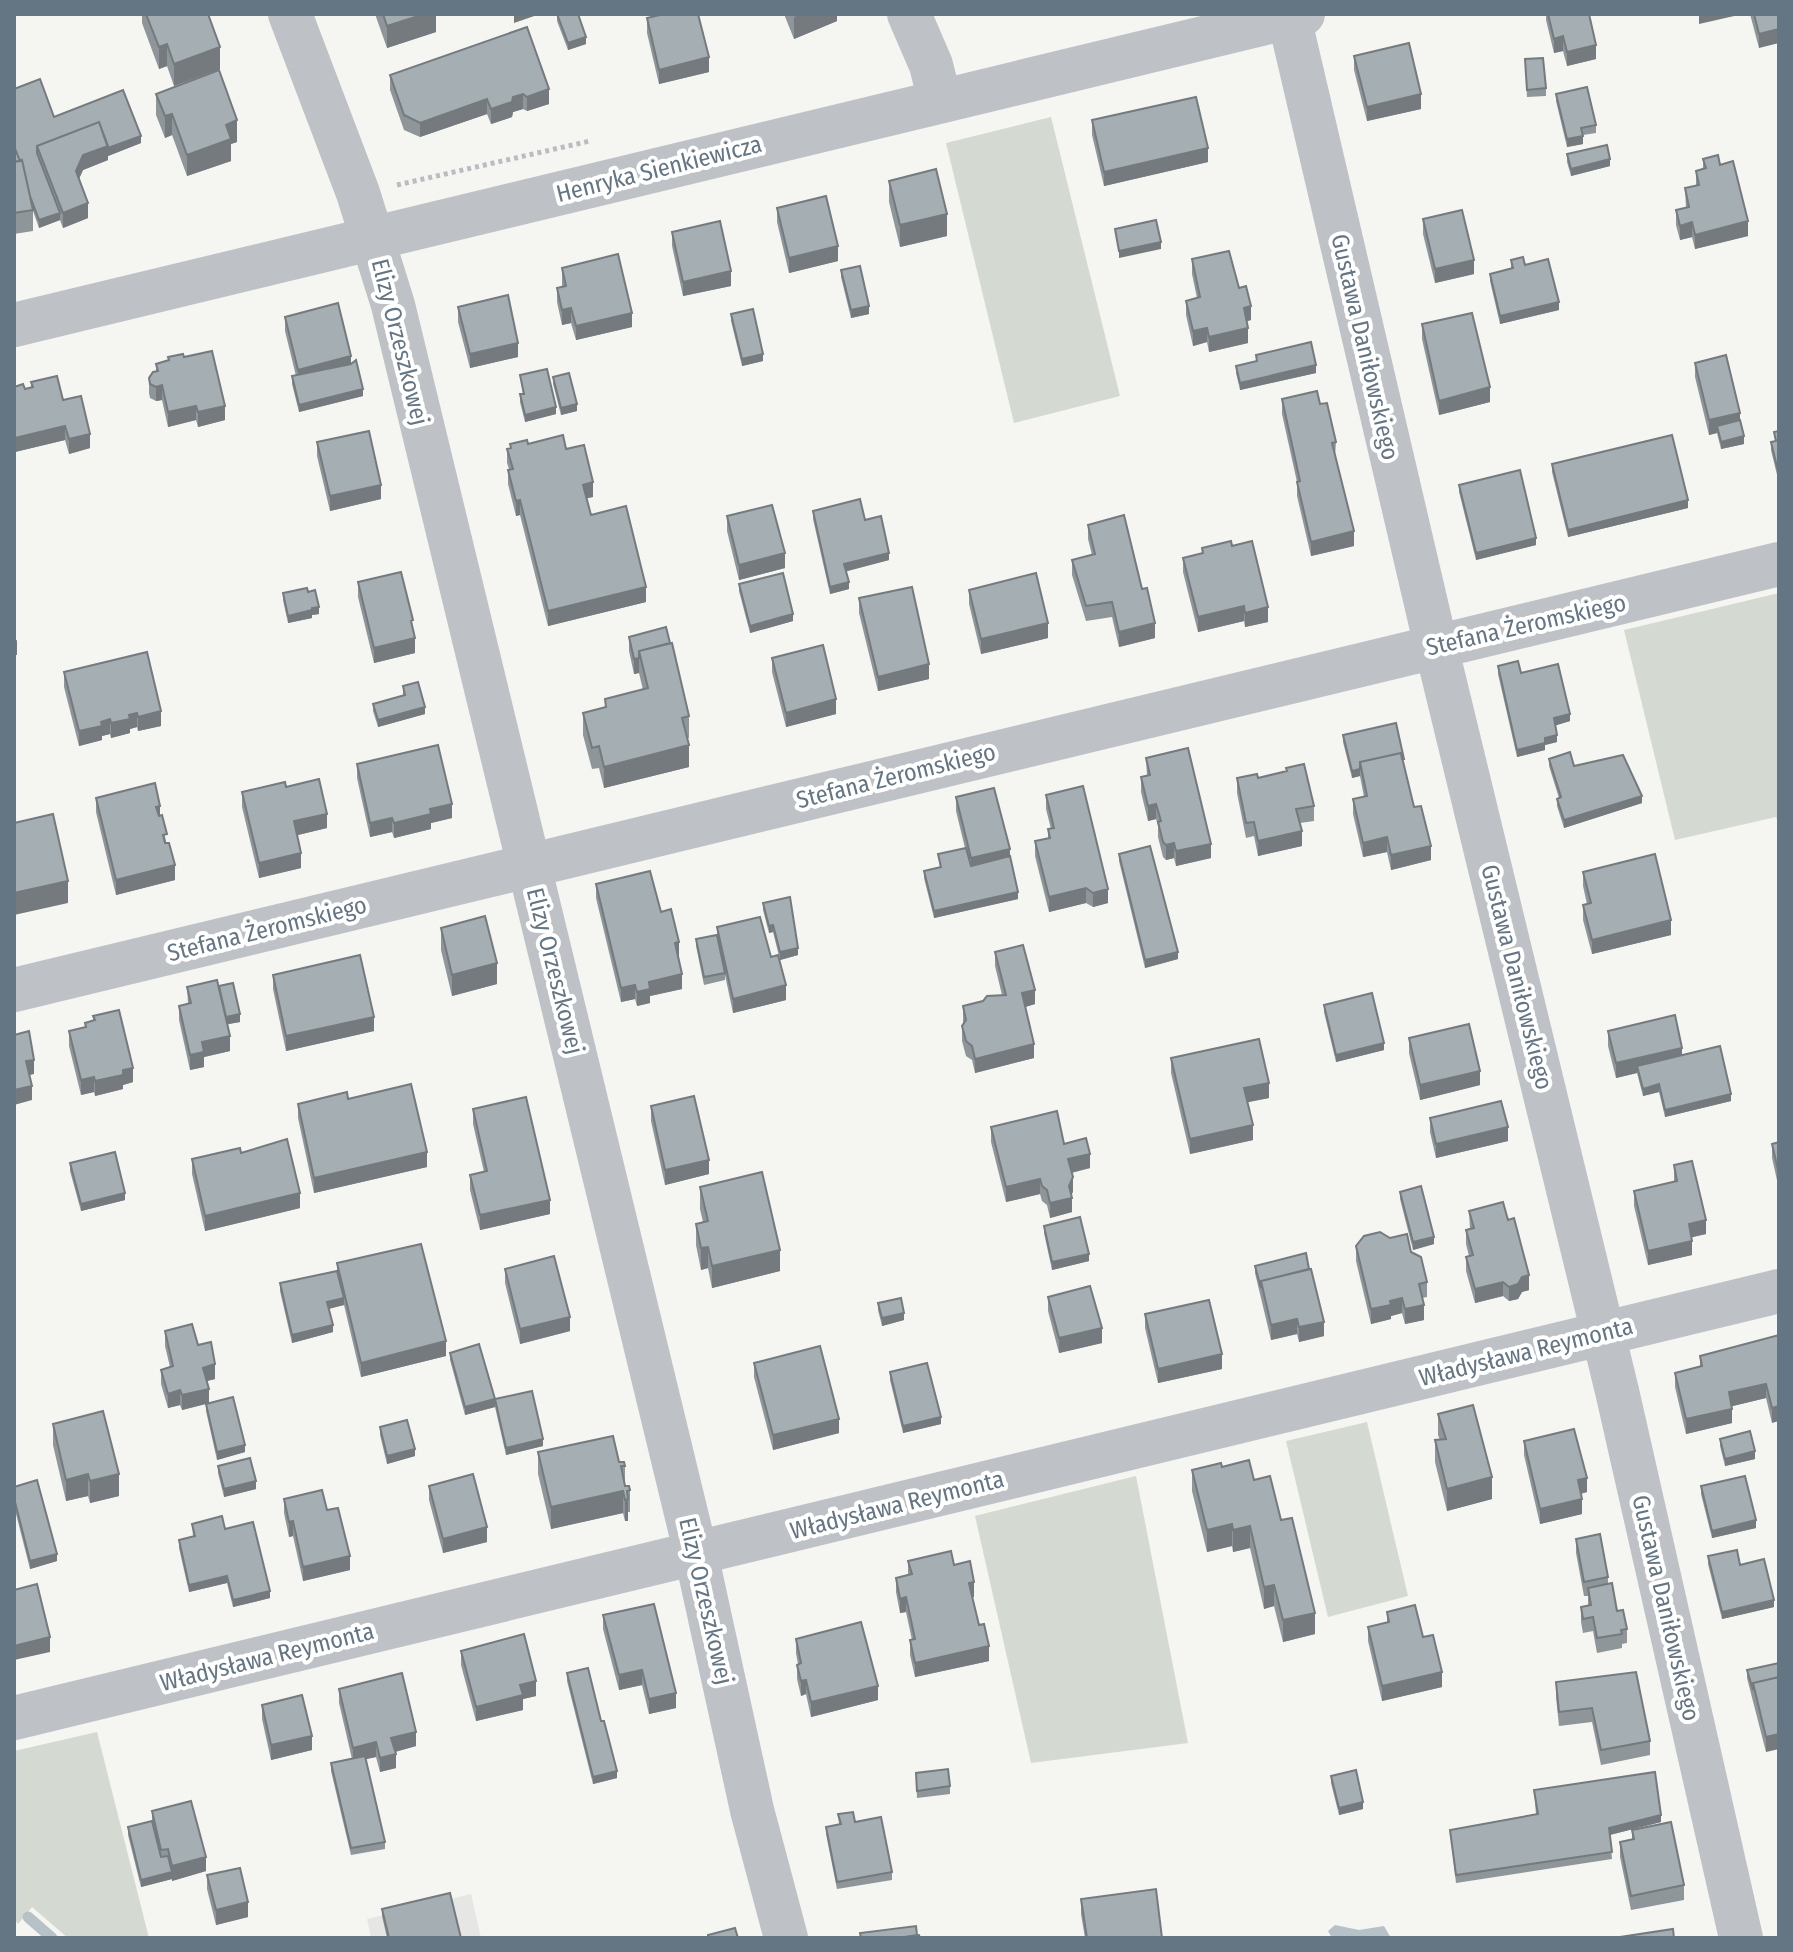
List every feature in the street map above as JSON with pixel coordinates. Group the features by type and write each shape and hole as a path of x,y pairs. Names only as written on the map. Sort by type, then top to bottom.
{"street":[{"name":"Elizy Orzeszkowej","path":"290,14 373,237 393,305 696,1554 752,1810 786,1938"},
{"path":"909,14 931,65 940,101"},
{"name":"Henryka Sienkiewicza","path":"14,325 1296,16"},
{"name":"Gustawa Daniłowskiego","path":"1296,16 1436,646 1603,1333 1741,1938"},
{"name":"Stefana Żeromskiego","path":"14,990 1779,564"},
{"name":"Władysława Reymonta","path":"14,1718 1779,1291"}],"shaded area":[{"path":"1051,117 1120,396 1014,423 946,143"},
{"path":"1779,593 1779,825 1776,817 1675,840 1624,630"},
{"path":"1367,1422 1408,1596 1328,1617 1286,1441"},
{"path":"1136,1476 1188,1743 1031,1763 975,1516"},
{"path":"97,1732 149,1938 68,1938 32,1907 18,1924 14,1919 14,1751"},
{"path":"471,1894 481,1938 371,1938 367,1919"},
{"path":"1335,1925 1359,1930 1384,1926 1391,1938 1332,1938 1328,1931"}],"building":[{"path":"146,14 208,14 220,47 174,64 167,44 159,47"},
{"path":"383,14 425,14 387,26"},
{"path":"557,14 578,14 586,37 568,43"},
{"path":"664,14 698,14 709,57 659,70 647,18"},
{"path":"1548,14 1589,14 1596,45 1567,52 1563,36 1554,39"},
{"path":"1754,14 1779,14 1779,29 1759,34"},
{"path":"527,27 549,89 527,97 523,94 513,97 512,102 491,109 487,99 420,123 404,115 390,75"},
{"path":"1409,43 1421,94 1367,107 1354,56"},
{"path":"1543,58 1546,88 1527,90 1525,59"},
{"path":"219,70 237,120 226,125 231,139 187,155 172,114 165,116 156,94"},
{"path":"40,79 54,117 123,90 141,136 108,148 99,122 37,146 60,213 39,220 22,160 14,146 14,89"},
{"path":"1587,87 1596,125 1581,128 1583,136 1567,139 1556,94"},
{"path":"1196,97 1208,148 1104,172 1092,120"},
{"path":"99,122 108,146 83,155 76,171 88,203 63,213 37,146"},
{"path":"1607,145 1610,159 1571,169 1567,154"},
{"path":"14,146 20,161 14,162"},
{"path":"1718,155 1720,165 1733,161 1748,221 1695,235 1692,222 1680,226 1676,210 1689,207 1685,188 1699,185 1696,171 1706,168 1703,159"},
{"path":"22,160 33,210 14,213 14,162"},
{"path":"936,169 947,214 900,225 889,181"},
{"path":"826,196 838,246 789,258 777,208"},
{"path":"1462,210 1474,260 1435,269 1423,219"},
{"path":"1156,220 1161,242 1119,251 1115,229"},
{"path":"720,221 731,271 683,282 672,232"},
{"path":"1229,251 1239,288 1246,286 1251,306 1244,308 1248,328 1209,337 1207,328 1193,331 1186,301 1200,297 1192,259"},
{"path":"618,254 632,313 576,326 571,308 562,310 557,288 566,286 562,268"},
{"path":"1523,257 1525,265 1548,259 1559,302 1500,316 1490,274 1513,268 1511,260"},
{"path":"860,266 869,306 851,310 841,270"},
{"path":"508,295 518,343 470,354 458,307"},
{"path":"338,303 351,356 298,370 285,317"},
{"path":"753,309 763,354 742,359 731,314"},
{"path":"1472,313 1490,387 1439,401 1422,324"},
{"path":"1311,342 1316,365 1240,383 1236,366 1257,361 1256,355"},
{"path":"212,351 225,406 198,412 196,406 168,412 162,385 156,387 150,384 149,378 158,371 156,364 169,360 168,357"},
{"path":"1726,355 1740,413 1709,420 1695,363"},
{"path":"356,360 363,389 299,405 292,376 351,364"},
{"path":"547,369 556,407 525,415 520,375"},
{"path":"569,373 577,404 561,408 553,377"},
{"path":"57,376 63,400 81,396 90,434 69,439 65,426 15,438 14,387 23,384 25,389 33,387 31,382"},
{"path":"1317,391 1320,404 1327,403 1336,442 1332,443 1354,531 1311,542 1282,399"},
{"path":"1740,420 1744,436 1721,442 1717,426"},
{"path":"369,431 381,485 330,496 317,442"},
{"path":"1779,431 1779,475 1771,442 1776,441 1774,432"},
{"path":"563,435 566,449 584,445 593,482 583,485 591,515 626,506 646,587 548,611 520,500 516,501 508,470 513,469 507,449 511,448 510,444 527,440 528,444"},
{"path":"1672,435 1688,500 1568,530 1552,464"},
{"path":"1520,470 1536,538 1476,553 1459,485"},
{"path":"860,499 865,520 881,516 889,553 844,564 849,582 830,587 813,511"},
{"path":"772,505 785,553 739,565 727,516"},
{"path":"1124,515 1142,589 1147,588 1155,623 1119,632 1112,602 1086,606 1072,560 1095,554 1088,525"},
{"path":"1231,541 1232,546 1252,541 1268,607 1245,613 1244,606 1198,617 1183,558 1203,553 1202,548"},
{"path":"401,572 415,638 374,648 358,582"},
{"path":"783,573 793,614 750,626 739,584"},
{"path":"1036,573 1048,623 981,639 969,590"},
{"path":"912,587 929,664 878,677 859,598"},
{"path":"307,588 308,592 315,590 319,607 288,616 283,593"},
{"path":"666,627 670,643 639,651 639,658 634,659 629,637"},
{"path":"672,643 689,716 682,718 689,745 604,767 599,746 592,748 583,713 606,707 605,699 648,688 639,651"},
{"path":"823,645 836,699 786,713 772,658"},
{"path":"147,652 161,711 138,717 137,713 129,715 130,719 111,723 110,719 101,722 102,726 79,731 64,672"},
{"path":"1518,661 1521,673 1558,664 1570,714 1554,718 1557,735 1545,738 1545,743 1517,750 1498,666"},
{"path":"418,682 425,707 378,720 373,704 405,695 403,686"},
{"path":"1396,723 1404,759 1401,753 1360,762 1360,769 1352,771 1343,735"},
{"path":"438,745 452,804 430,809 431,814 394,823 392,818 370,823 357,764"},
{"path":"1188,748 1211,844 1176,851 1174,843 1166,845 1163,842 1156,804 1148,806 1141,777 1150,775 1146,758"},
{"path":"1570,752 1574,766 1623,755 1642,796 1564,820 1557,799 1561,797 1549,759"},
{"path":"1401,753 1414,807 1421,806 1431,846 1391,855 1387,837 1363,843 1353,799 1367,796 1360,762"},
{"path":"1304,764 1314,806 1296,809 1302,831 1258,841 1254,822 1246,823 1237,778 1257,774 1258,778"},
{"path":"319,779 327,814 294,821 301,853 259,863 242,792 285,782 286,787"},
{"path":"155,783 160,806 156,807 159,816 162,815 167,834 163,835 165,843 169,843 175,865 116,880 96,798"},
{"path":"1083,786 1108,889 1093,893 1086,888 1049,897 1035,841 1050,838 1048,829 1054,828 1046,795"},
{"path":"994,788 1010,849 971,858 956,797"},
{"path":"53,814 68,881 14,893 14,823"},
{"path":"1150,846 1178,952 1145,960 1119,854"},
{"path":"966,848 971,866 1010,856 1018,892 934,911 924,871 941,867 938,854"},
{"path":"1655,854 1671,920 1592,940 1583,905 1591,903 1583,872"},
{"path":"650,871 661,912 671,909 682,974 649,982 650,989 637,992 635,985 621,988 596,884"},
{"path":"790,897 798,948 780,952 763,903"},
{"path":"485,916 497,963 452,975 441,928"},
{"path":"760,917 771,957 778,955 786,985 733,999 717,927"},
{"path":"717,935 725,973 704,977 696,939"},
{"path":"1023,945 1035,990 1022,993 1034,1044 975,1059 962,1026 966,1020 963,1006 983,1001 987,996 1006,995 995,952"},
{"path":"360,955 374,1017 286,1036 273,975"},
{"path":"217,980 230,1036 202,1042 204,1052 190,1055 179,1006 191,1003 187,987"},
{"path":"233,983 240,1014 226,1017 219,986"},
{"path":"1372,993 1384,1043 1336,1055 1324,1005"},
{"path":"119,1010 133,1068 123,1070 123,1075 95,1081 94,1077 81,1080 69,1031 86,1027 85,1023 95,1020 93,1016"},
{"path":"1675,1015 1682,1048 1616,1063 1608,1031"},
{"path":"1469,1024 1480,1071 1420,1085 1409,1038"},
{"path":"29,1031 34,1060 26,1061 32,1086 14,1090 14,1035"},
{"path":"1259,1039 1269,1083 1244,1088 1253,1125 1190,1139 1171,1058"},
{"path":"1720,1046 1731,1094 1665,1110 1659,1084 1643,1089 1637,1066"},
{"path":"411,1084 427,1152 314,1178 298,1104 347,1092 348,1099"},
{"path":"694,1096 709,1160 665,1170 651,1106"},
{"path":"526,1097 550,1200 480,1215 470,1175 487,1171 473,1109"},
{"path":"1501,1101 1508,1127 1436,1144 1430,1118"},
{"path":"1057,1111 1064,1144 1086,1138 1090,1154 1068,1159 1073,1177 1069,1186 1072,1198 1050,1203 1040,1179 1006,1187 991,1127"},
{"path":"287,1139 300,1193 205,1216 192,1159 240,1148 241,1153"},
{"path":"1779,1142 1779,1174 1772,1144"},
{"path":"115,1152 125,1193 81,1204 70,1163"},
{"path":"1692,1161 1706,1220 1689,1224 1692,1241 1648,1251 1634,1191 1677,1181 1674,1165"},
{"path":"762,1172 780,1250 712,1266 708,1247 701,1248 696,1224 708,1221 700,1187"},
{"path":"1421,1186 1434,1237 1413,1242 1400,1192"},
{"path":"1503,1202 1508,1220 1514,1218 1529,1275 1509,1287 1503,1282 1475,1289 1466,1257 1473,1255 1466,1230 1474,1228 1469,1211"},
{"path":"1080,1217 1089,1254 1052,1262 1044,1226"},
{"path":"1380,1232 1390,1238 1407,1234 1411,1252 1421,1257 1427,1282 1419,1284 1424,1305 1405,1309 1402,1298 1390,1301 1391,1305 1371,1309 1356,1246 1364,1236"},
{"path":"421,1244 446,1341 361,1363 337,1263"},
{"path":"1306,1253 1309,1269 1261,1281 1261,1288 1255,1266"},
{"path":"554,1256 570,1317 520,1329 505,1269"},
{"path":"1311,1269 1324,1322 1299,1327 1297,1319 1271,1325 1261,1281"},
{"path":"337,1271 344,1298 327,1302 333,1325 292,1335 280,1283"},
{"path":"1090,1286 1102,1328 1059,1338 1048,1297"},
{"path":"901,1298 904,1313 882,1318 878,1303"},
{"path":"1209,1300 1222,1354 1158,1369 1145,1314"},
{"path":"192,1324 198,1345 211,1342 215,1364 203,1368 209,1389 182,1395 180,1390 168,1394 161,1370 173,1366 165,1331"},
{"path":"1779,1335 1779,1406 1772,1408 1766,1384 1729,1392 1732,1409 1686,1419 1675,1373 1702,1366 1700,1356"},
{"path":"479,1344 495,1399 465,1407 450,1353"},
{"path":"820,1346 839,1419 773,1435 754,1363"},
{"path":"927,1363 941,1417 903,1426 890,1372"},
{"path":"532,1391 543,1439 506,1448 495,1399"},
{"path":"233,1397 245,1445 217,1452 206,1404"},
{"path":"1473,1405 1492,1477 1447,1489 1435,1440 1446,1439 1438,1414"},
{"path":"103,1411 119,1474 90,1481 88,1474 66,1480 53,1424"},
{"path":"407,1420 415,1449 387,1456 380,1427"},
{"path":"1574,1429 1587,1478 1578,1480 1582,1499 1540,1509 1524,1441"},
{"path":"1750,1431 1755,1451 1725,1459 1720,1439"},
{"path":"613,1436 619,1462 624,1462 625,1466 621,1466 625,1486 629,1486 630,1490 627,1491 628,1499 625,1500 623,1491 551,1507 538,1452"},
{"path":"250,1458 256,1481 224,1489 218,1466"},
{"path":"1249,1460 1254,1480 1270,1476 1281,1520 1292,1518 1315,1613 1283,1620 1274,1585 1264,1587 1250,1526 1233,1530 1232,1524 1207,1530 1192,1470"},
{"path":"473,1474 487,1527 443,1539 429,1486"},
{"path":"1745,1476 1756,1520 1712,1531 1701,1486"},
{"path":"37,1480 57,1554 30,1561 14,1487"},
{"path":"322,1490 327,1510 338,1508 350,1556 303,1567 293,1521 289,1522 284,1499"},
{"path":"222,1516 225,1529 253,1522 270,1591 233,1600 227,1576 189,1585 179,1540 195,1536 192,1524"},
{"path":"1600,1534 1608,1577 1584,1582 1576,1539"},
{"path":"1737,1550 1740,1565 1764,1559 1774,1600 1722,1612 1708,1556"},
{"path":"951,1551 954,1565 970,1561 974,1582 969,1583 971,1592 979,1625 984,1624 989,1646 915,1663 910,1640 915,1639 906,1597 900,1599 896,1578 912,1574 908,1561"},
{"path":"1612,1583 1617,1611 1623,1610 1627,1629 1621,1630 1622,1634 1597,1638 1593,1617 1583,1619 1581,1607 1591,1605 1588,1588"},
{"path":"37,1584 50,1637 14,1646 14,1590"},
{"path":"654,1604 676,1693 649,1699 642,1670 619,1675 603,1615"},
{"path":"1415,1605 1423,1637 1433,1635 1442,1672 1382,1686 1368,1627 1389,1622 1387,1612"},
{"path":"861,1622 878,1686 811,1702 806,1680 801,1681 797,1665 801,1663 796,1639"},
{"path":"524,1634 536,1681 520,1685 523,1695 476,1707 461,1651"},
{"path":"1779,1663 1779,1677 1753,1683 1753,1690 1747,1670"},
{"path":"588,1668 617,1771 593,1777 567,1673"},
{"path":"1636,1672 1650,1741 1601,1750 1592,1708 1559,1712 1556,1682"},
{"path":"402,1673 416,1732 391,1738 396,1754 380,1758 376,1742 353,1748 339,1689"},
{"path":"1779,1677 1779,1734 1766,1737 1753,1683"},
{"path":"302,1695 312,1736 271,1745 262,1705"},
{"path":"365,1756 385,1842 351,1848 331,1763"},
{"path":"948,1769 950,1786 917,1791 916,1773"},
{"path":"1356,1770 1363,1802 1339,1808 1331,1776"},
{"path":"1655,1772 1661,1815 1609,1828 1612,1852 1456,1875 1450,1830 1538,1814 1534,1790"},
{"path":"191,1801 206,1857 172,1866 168,1849 161,1850 152,1811"},
{"path":"853,1812 855,1822 881,1817 892,1872 837,1882 826,1827 841,1824 838,1814"},
{"path":"152,1821 161,1857 168,1856 172,1872 141,1880 128,1827"},
{"path":"1671,1822 1684,1885 1631,1896 1620,1842 1634,1839 1632,1830"},
{"path":"240,1868 248,1902 216,1910 207,1875"},
{"path":"1156,1889 1162,1938 1087,1938 1081,1899"},
{"path":"450,1893 461,1938 389,1938 382,1909"},
{"path":"916,1926 917,1935 898,1938 861,1938 860,1933"},
{"path":"735,1928 738,1938 708,1938 708,1935"},
{"path":"1673,1929 1674,1938 1620,1937"}],"waterway":[{"path":"28,1917 52,1938"}]}
